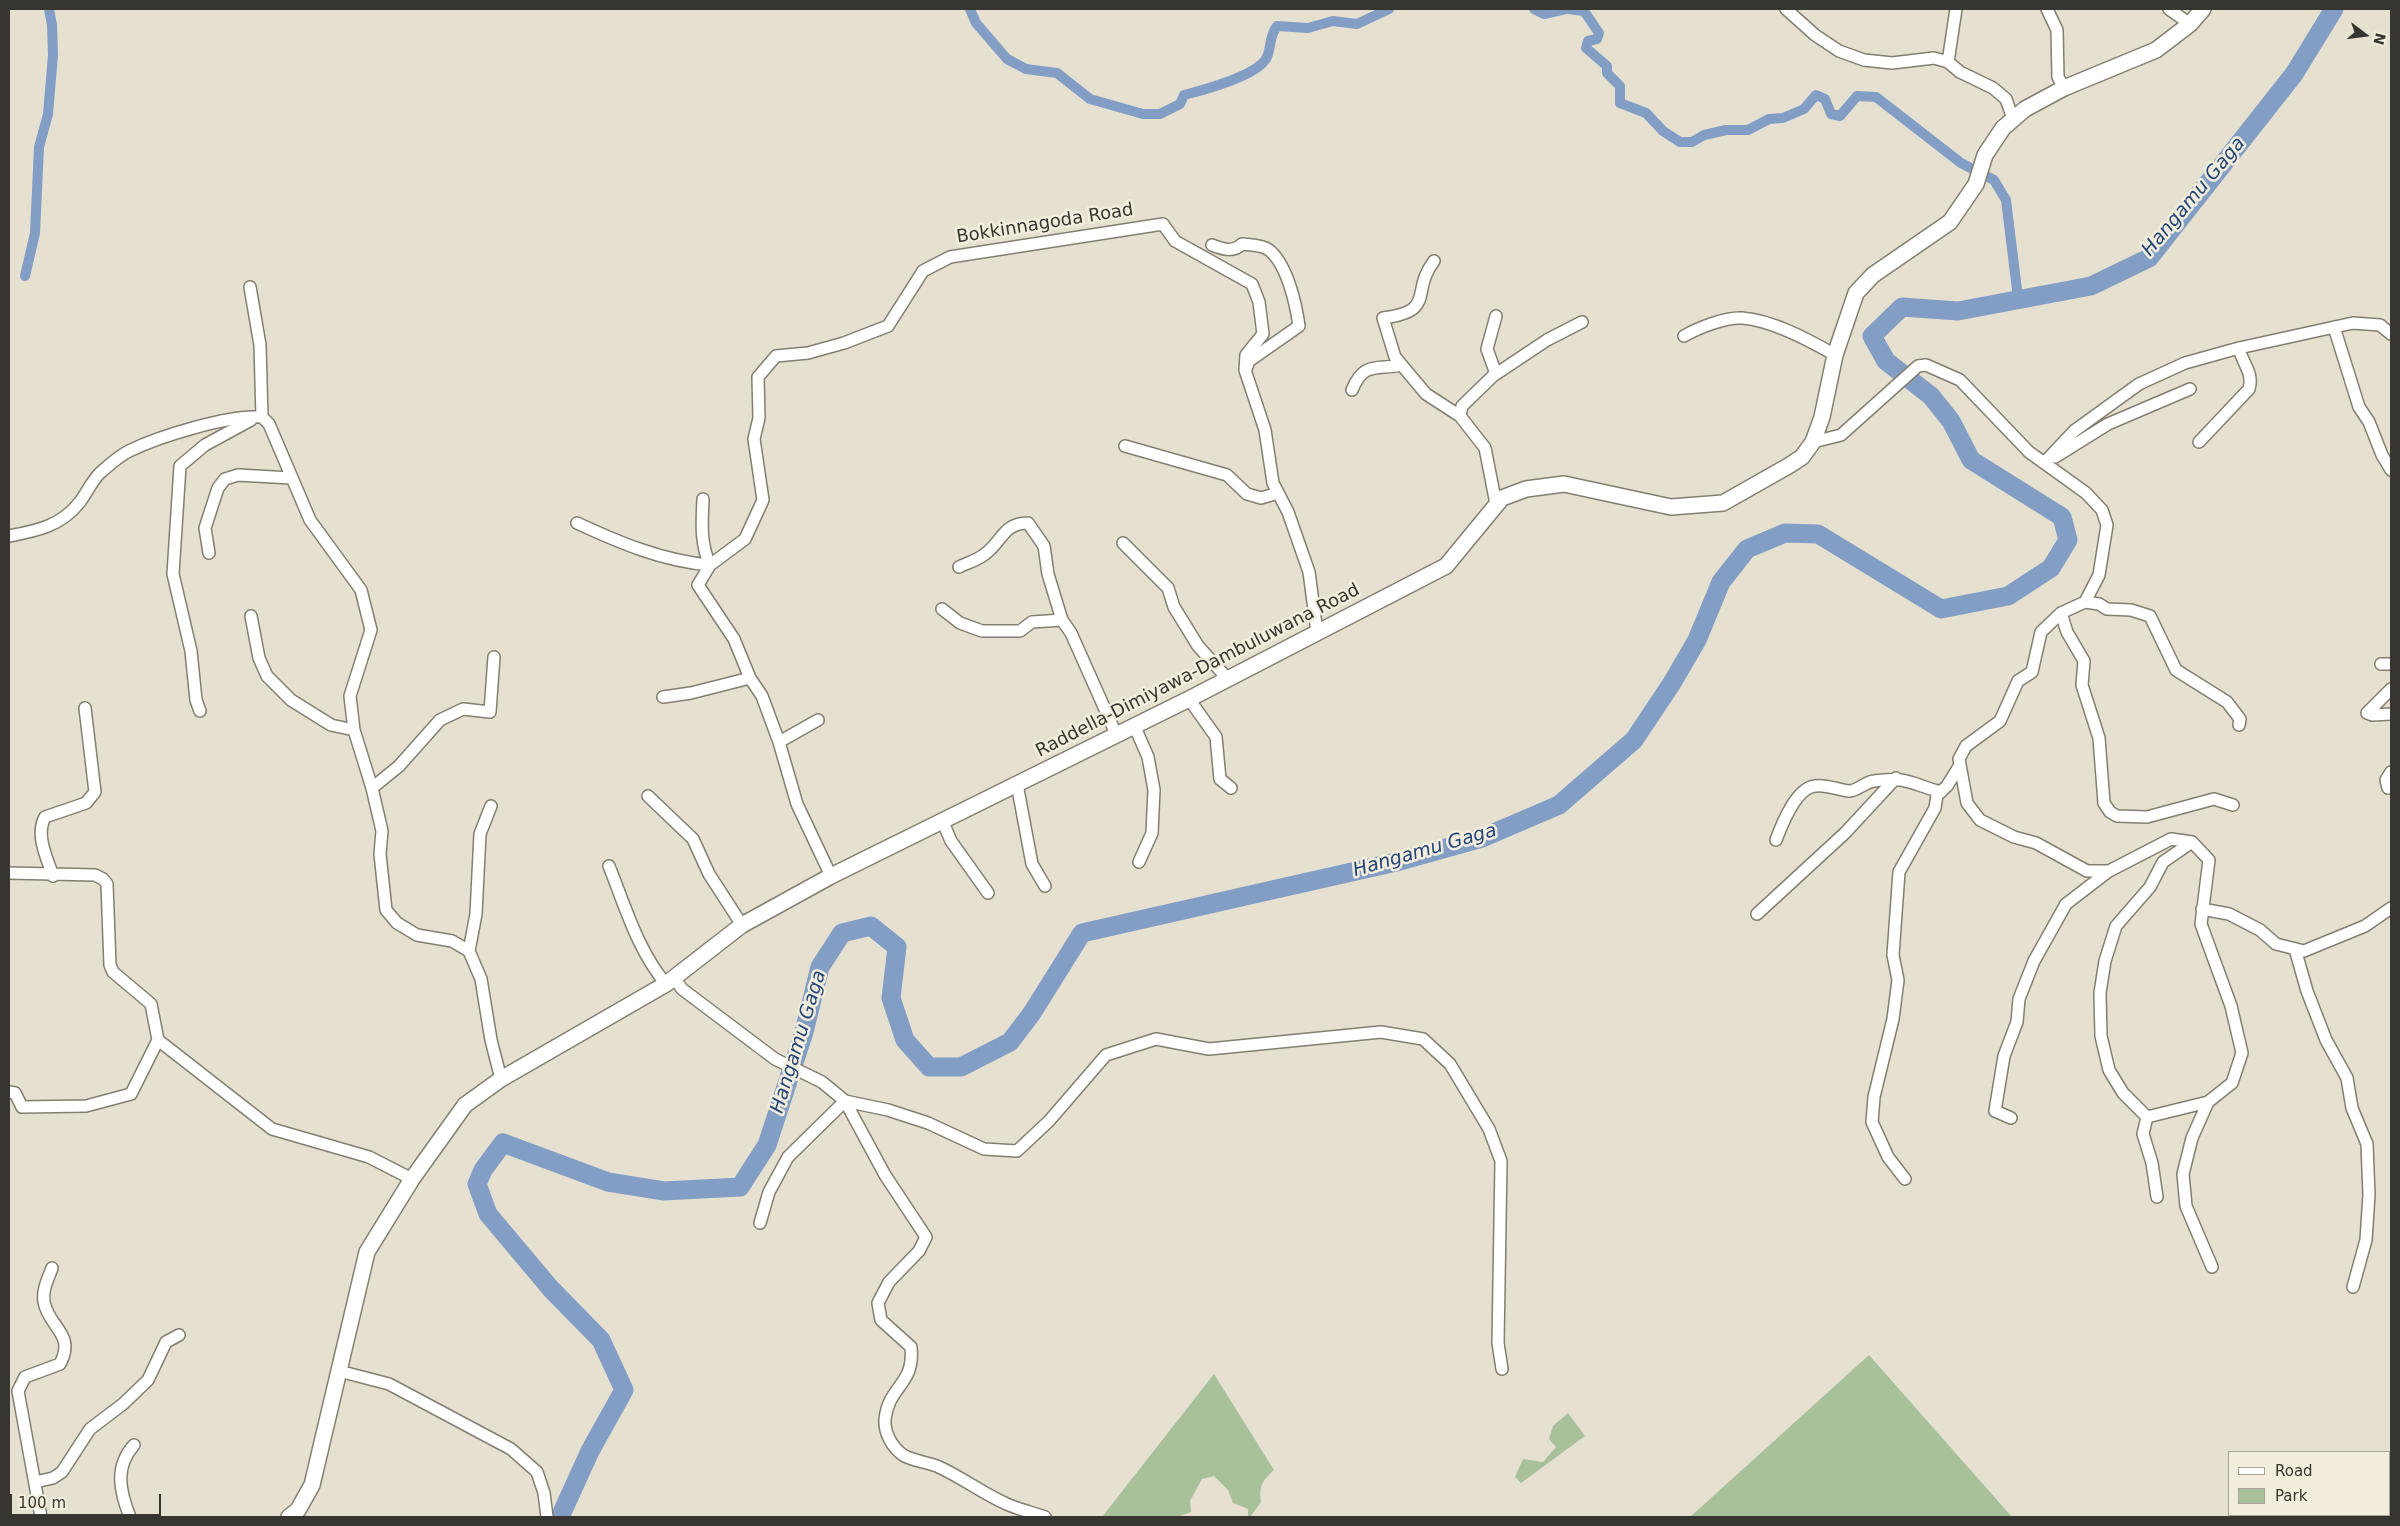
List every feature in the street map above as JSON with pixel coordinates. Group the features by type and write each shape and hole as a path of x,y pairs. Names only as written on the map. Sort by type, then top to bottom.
{"street":[{"path":"1786,9 1815,36 1839,51 1864,60 1892,63 1934,58 1948,62 1960,72 1993,88 2006,99 2014,119"},
{"path":"1948,62 1956,9"},
{"path":"2047,9 2058,30 2058,77 2064,88"},
{"path":"2169,9 2190,24"},
{"name":"Raddella-Dimiyawa-Dambuluwana Road","path":"289,1517 298,1510 312,1485 367,1252 412,1180 465,1105 501,1078 670,981 742,925 831,876 1188,699 1446,566 1502,498 1526,489 1564,484 1672,508 1722,503 1790,465 1802,457 1813,442 1822,417 1835,355 1856,294 1873,275 1950,222 1976,184 1985,155 2003,128 2025,109 2064,88 2156,50 2190,24 2202,9"},
{"name":"Bokkinnagoda Road","path":"831,876 797,804 780,742 762,696 750,678 734,639 698,585 710,565 745,539 763,500 754,439 759,418 758,377 776,356 808,353 888,326 923,271 950,257 1163,224 1175,241 1252,284 1259,302 1263,334 1246,355 1245,370"},
{"path":"1212,245 1225,250 1238,248 1242,244 1268,249 1280,263 1296,306 1299,326 1250,361 1245,370 1265,430 1273,483 1288,512 1308,572 1316,632"},
{"path":"1434,261 1429,267 1419,302 1412,312 1402,316 1383,318 1395,357 1426,394 1460,416 1484,448 1496,504"},
{"path":"250,287 260,345 259,417"},
{"path":"1493,376 1494,371 1487,349 1496,316"},
{"path":"1684,336 1701,326 1742,318 1792,331 1835,355"},
{"path":"1460,416 1462,406 1493,376 1547,340 1582,322"},
{"path":"2044,463 2074,431 2139,384 2186,363 2239,348 2353,323 2380,325 2391,334"},
{"path":"2334,327 2359,407 2369,422 2382,455 2391,470"},
{"path":"2199,442 2249,389 2251,382 2249,371 2239,348"},
{"path":"1352,390 1362,372 1368,368 1402,365"},
{"path":"1813,442 1841,435 1918,366 1926,365 1960,380 2029,452 2086,493 2102,510 2107,525 2099,575 2084,602"},
{"path":"2044,463 2108,424 2190,389"},
{"path":"200,711 196,700 191,651 173,574 180,466 205,445 259,417"},
{"path":"9,536 32,532 61,521 79,504 99,473 128,452 196,427 240,418 259,417 269,424 278,440 291,478 310,520 361,590 370,630 350,696 354,730 372,788 382,831 380,854 386,910 397,923 417,935 452,941 469,951"},
{"path":"1125,446 1228,475 1247,494 1261,498 1278,493"},
{"path":"209,553 205,528 218,488 225,479 238,475 291,478"},
{"path":"703,499 702,531 704,553 710,565"},
{"path":"959,567 985,554 1010,527 1018,523 1028,523 1044,546 1048,574 1062,620 1071,633 1116,734"},
{"path":"577,524 621,544 684,563 710,565"},
{"path":"1123,544 1168,588 1174,608 1198,646 1227,678"},
{"path":"2109,871 2087,871 2036,844 2014,837 1980,820 1967,803 1959,759 1966,746 2000,720 2018,681 2032,672 2041,632 2061,613 2084,602 2099,604 2107,609 2131,610 2150,616 2176,670 2227,702 2240,718 2239,725"},
{"path":"942,609 960,623 982,631 1020,631 1032,622 1062,620"},
{"path":"2061,613 2067,632 2084,661 2082,685 2099,738 2104,804 2110,812 2117,816 2147,817 2214,799 2233,805"},
{"path":"250,616 259,658 267,676 291,700 332,725 354,730"},
{"path":"372,788 399,766 440,720 463,708 490,712 494,658"},
{"path":"663,696 691,693 750,678"},
{"path":"2391,689 2367,713 2372,715 2391,714"},
{"path":"1188,699 1216,738 1220,780 1231,788"},
{"path":"53,876 42,844 42,823 45,817 86,803 95,792 85,708"},
{"path":"780,742 818,720"},
{"path":"1134,725 1148,757 1154,790 1152,833 1139,862"},
{"path":"1905,1179 1888,1157 1872,1122 1874,1096 1894,1009 1898,980 1893,954 1899,872 1935,808 1937,795 1947,786 1960,765"},
{"path":"2391,772 2386,780 2388,788 2391,786"},
{"path":"1776,840 1784,820 1802,790 1814,786 1851,791 1870,782 1896,778 1913,781 1941,792"},
{"path":"1757,914 1845,833 1896,778"},
{"path":"1017,784 1032,864 1045,886"},
{"path":"648,796 693,839 709,874 742,925"},
{"path":"491,806 480,834 476,914 469,951 481,979 491,1040 501,1078"},
{"path":"942,820 951,840 988,893"},
{"path":"2012,1118 1995,1111 2004,1056 2017,1022 2019,998 2034,961 2066,904 2109,871 2171,839 2192,842 2210,860 2201,924 2232,1006 2242,1053 2232,1083 2208,1102 2148,1117"},
{"path":"2148,1117 2122,1093 2109,1070 2101,1036 2100,994 2105,961 2116,926 2150,887 2163,862 2192,842"},
{"path":"609,866 652,968 775,1059 822,1082 845,1102 885,1176 926,1237 919,1251 889,1282 878,1303 881,1320 911,1347 913,1363 909,1374 892,1397 885,1420 888,1439 904,1456 927,1462 951,1472 1008,1504 1046,1517"},
{"path":"9,873 53,876 95,875 103,879 107,884 110,965 113,972 151,1004 158,1040 130,1094 86,1106 22,1107 15,1093 9,1092"},
{"path":"2202,909 2229,914 2260,930 2276,944 2304,951 2365,926 2391,908"},
{"path":"2295,949 2307,991 2326,1040 2347,1078 2352,1108 2367,1144 2369,1196 2366,1240 2352,1287"},
{"path":"845,1102 888,1110 928,1123 984,1149 1017,1151 1049,1121 1106,1055 1156,1039 1209,1049 1381,1032 1423,1039 1450,1064 1489,1129 1501,1161 1498,1343 1502,1370"},
{"path":"158,1040 272,1129 370,1157 412,1180"},
{"path":"760,1223 769,1192 788,1157 845,1102"},
{"path":"2208,1102 2192,1138 2183,1174 2186,1206 2212,1267"},
{"path":"2148,1117 2143,1134 2152,1163 2158,1197"},
{"path":"40,1517 18,1391 25,1377 60,1364 66,1352 64,1339 47,1311 43,1300 44,1287 52,1268"},
{"path":"35,1482 53,1478 62,1472 90,1428 123,1404 148,1380 166,1342 179,1335"},
{"path":"338,1372 389,1384 511,1449 537,1472 544,1493 547,1517"},
{"path":"130,1517 122,1496 119,1474 126,1454 134,1445"}],"green space":[{"path":"1869,1355 2012,1517 1690,1517"},
{"path":"1214,1374 1274,1470 1262,1484 1260,1492 1261,1502 1250,1517 1248,1517 1248,1509 1233,1503 1228,1490 1214,1476 1202,1479 1190,1501 1191,1512 1177,1517 1102,1517"},
{"path":"1568,1413 1585,1436 1521,1483 1515,1477 1523,1459 1543,1462 1556,1447 1549,1439 1553,1426"}],"waterway":[{"path":"25,276 35,233 39,147 48,114 53,55 52,25 49,9"},
{"path":"970,9 976,23 1007,59 1026,69 1057,73 1090,99 1143,114 1160,114 1180,104 1184,95 1228,82 1251,71 1266,59 1272,35 1277,26 1308,28 1333,21 1357,24 1389,9"},
{"path":"1534,9 1544,14 1566,9"},
{"path":"1568,9 1584,11 1599,33 1597,39 1588,41 1586,48 1607,66 1607,73 1620,86 1620,103 1646,113 1663,131 1680,142 1692,142 1704,135 1726,130 1748,130 1769,119 1783,118 1804,109 1816,95 1825,99 1831,114 1840,116 1857,96 1876,97 1961,163 1994,180 2006,200 2018,298"},
{"name":"Hangamu Gaga","path":"560,1517 590,1451 624,1390 601,1340 551,1289 488,1214 477,1184 483,1170 503,1143 608,1182 664,1191 740,1187 767,1145 804,1032 820,967 842,933 871,926 897,947 891,998 905,1040 929,1067 961,1067 1010,1042 1032,1013 1082,933 1396,862 1482,838 1559,805 1634,740 1672,683 1697,640 1721,582 1747,549 1785,533 1818,534 1941,609 2008,596 2051,568 2068,540 2062,517 1971,460 1951,421 1931,396 1886,361 1872,336 1902,307 1958,311 2091,286 2149,258 2294,74 2334,9"}]}
